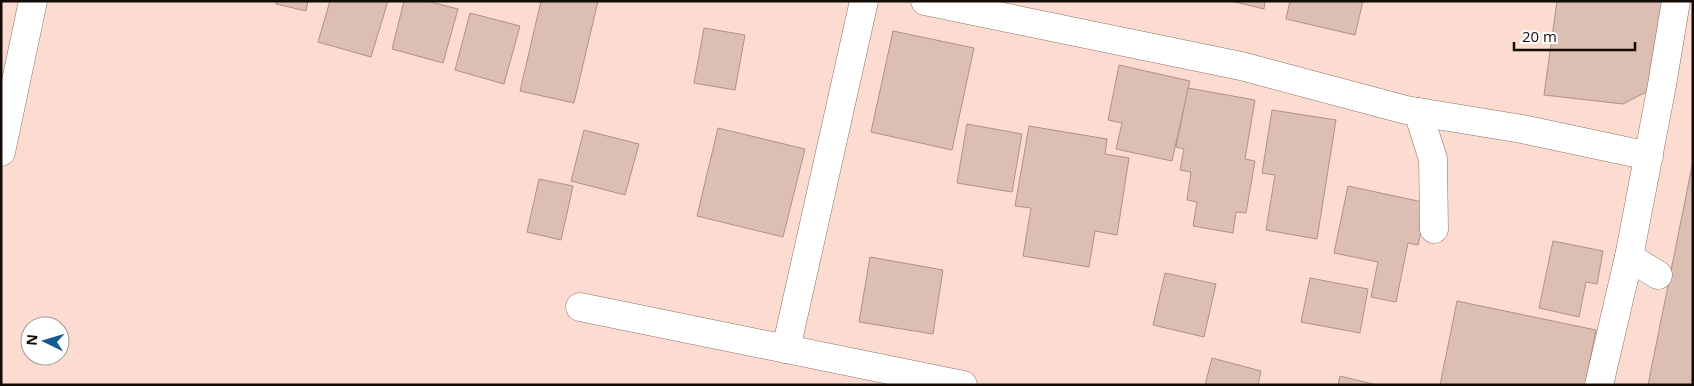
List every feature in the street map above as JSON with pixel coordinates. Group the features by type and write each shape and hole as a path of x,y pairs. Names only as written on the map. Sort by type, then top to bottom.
{"street":[{"path":"1,152 33,1"},
{"path":"786,349 864,1"},
{"path":"924,1 1241,66 1406,110 1522,129 1649,156"},
{"path":"1599,385 1629,257 1676,1"},
{"path":"1418,112 1433,159 1434,229"},
{"path":"1629,257 1658,275"},
{"path":"580,306 964,385"}],"building":[{"path":"276,1 308,1 306,11 276,4"},
{"path":"330,1 388,1 371,57 318,42"},
{"path":"404,1 427,1 458,9 443,63 392,49"},
{"path":"541,1 598,1 574,103 520,91"},
{"path":"1231,1 1265,1 1264,9"},
{"path":"1290,1 1363,1 1355,35 1286,19"},
{"path":"1557,1 1664,1 1648,91 1623,104 1544,95"},
{"path":"470,13 520,26 504,84 455,70"},
{"path":"704,28 745,35 735,90 694,83"},
{"path":"893,31 974,48 952,150 871,132"},
{"path":"1119,65 1190,81 1172,161 1116,149 1122,123 1108,120"},
{"path":"1188,88 1255,100 1245,159 1255,161 1246,213 1236,212 1233,233 1193,226 1197,202 1187,200 1191,172 1180,170 1184,149 1176,147"},
{"path":"1272,110 1336,120 1317,239 1266,230 1275,175 1262,173"},
{"path":"967,124 1022,134 1012,192 957,183"},
{"path":"1029,126 1107,139 1105,154 1129,158 1117,235 1095,231 1089,267 1023,256 1031,208 1015,206"},
{"path":"718,128 805,149 783,237 697,216"},
{"path":"584,130 639,144 625,195 571,181"},
{"path":"1693,161 1693,385 1648,385"},
{"path":"539,179 573,186 561,240 527,232"},
{"path":"1348,186 1427,203 1418,245 1408,243 1396,302 1371,297 1378,262 1334,253"},
{"path":"1553,241 1603,251 1597,284 1586,282 1579,317 1539,308"},
{"path":"870,257 943,270 933,334 859,322"},
{"path":"1165,273 1216,284 1204,337 1153,325"},
{"path":"1310,278 1368,289 1360,333 1301,322"},
{"path":"1457,301 1596,330 1585,385 1440,385"},
{"path":"1212,358 1261,371 1258,385 1205,385"},
{"path":"1340,376 1377,385 1338,385"}]}
